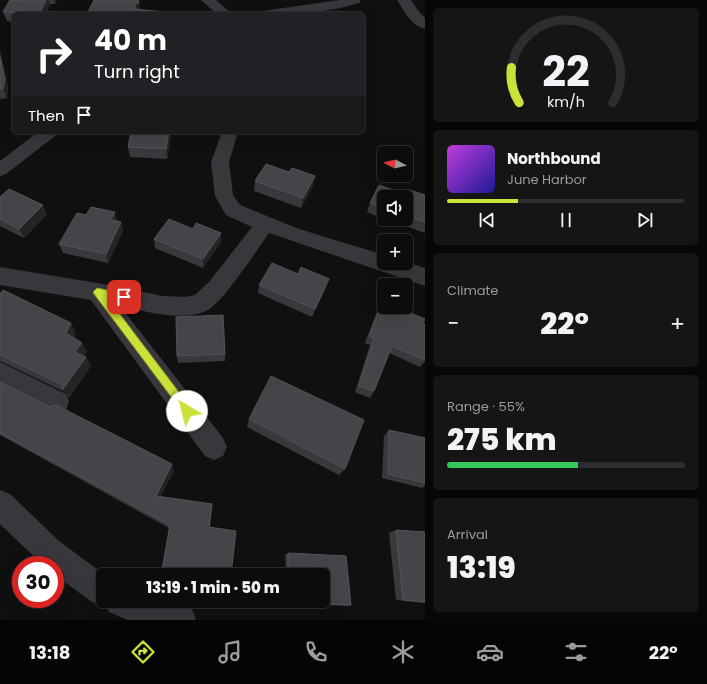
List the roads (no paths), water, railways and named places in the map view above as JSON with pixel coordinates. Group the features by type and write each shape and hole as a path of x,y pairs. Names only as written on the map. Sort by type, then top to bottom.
{"street":[{"path":"208,0 223,12"},
{"path":"288,12 338,5 354,0"},
{"path":"404,0 414,15 425,25"},
{"path":"0,170 46,134"},
{"path":"229,134 220,162 224,196 233,210 265,224 425,277"},
{"path":"0,276 97,292 163,305 185,306 201,303 217,288 265,224"},
{"path":"97,292 214,447"},
{"path":"0,373 57,402"},
{"path":"0,504 26,533 85,580 96,587"},
{"path":"139,608 181,620"}]}
